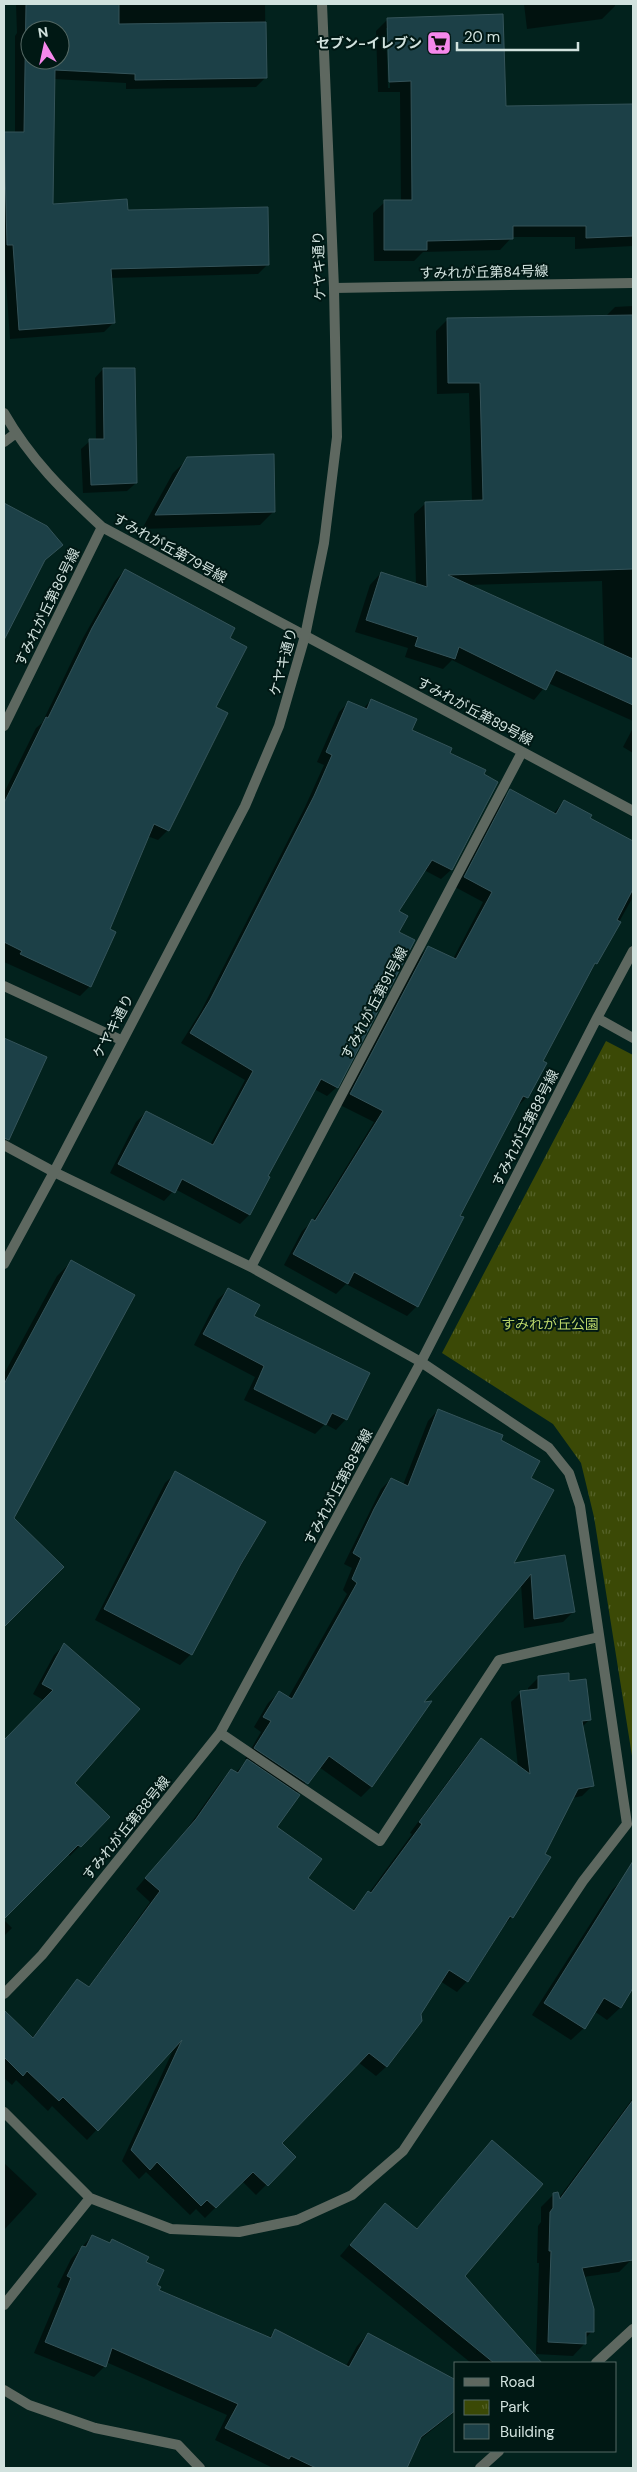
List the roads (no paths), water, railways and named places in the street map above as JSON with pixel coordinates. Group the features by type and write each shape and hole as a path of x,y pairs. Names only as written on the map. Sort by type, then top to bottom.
{"street":[{"name":"ケヤキ通り","path":"4,1264 245,806 280,726 305,636 324,544 338,437 334,288 322,4"},
{"name":"すみれが丘第84号線","path":"334,288 633,283"},
{"name":"すみれが丘第79号線","path":"4,413 16,433 53,481 102,527 305,636"},
{"path":"4,442 16,433"},
{"name":"すみれが丘第86号線","path":"4,726 102,527"},
{"name":"すみれが丘第89号線","path":"305,636 633,811"},
{"name":"すみれが丘第91号線","path":"251,1267 522,752"},
{"name":"すみれが丘第88号線","path":"4,1994 42,1955 220,1733 421,1362 596,1018 633,951"},
{"path":"4,986 121,1040"},
{"path":"596,1018 633,1038"},
{"path":"4,1145 54,1172 251,1267 421,1362 549,1448 569,1472 580,1506 630,1826 583,1881 403,2151 352,2195 297,2220 239,2232 171,2229 90,2198 4,2112"},
{"path":"220,1733 380,1841 500,1660 599,1637"},
{"path":"4,2305 90,2198"},
{"path":"597,2362 633,2329"},
{"path":"4,2390 29,2405 95,2428 178,2445 200,2468"},
{"path":"480,2468 498,2452"}],"place":[{"name":"セブン-イレブン","path":"439,43"}],"park label":[{"name":"すみれが丘公園","path":"550,1324"}]}
